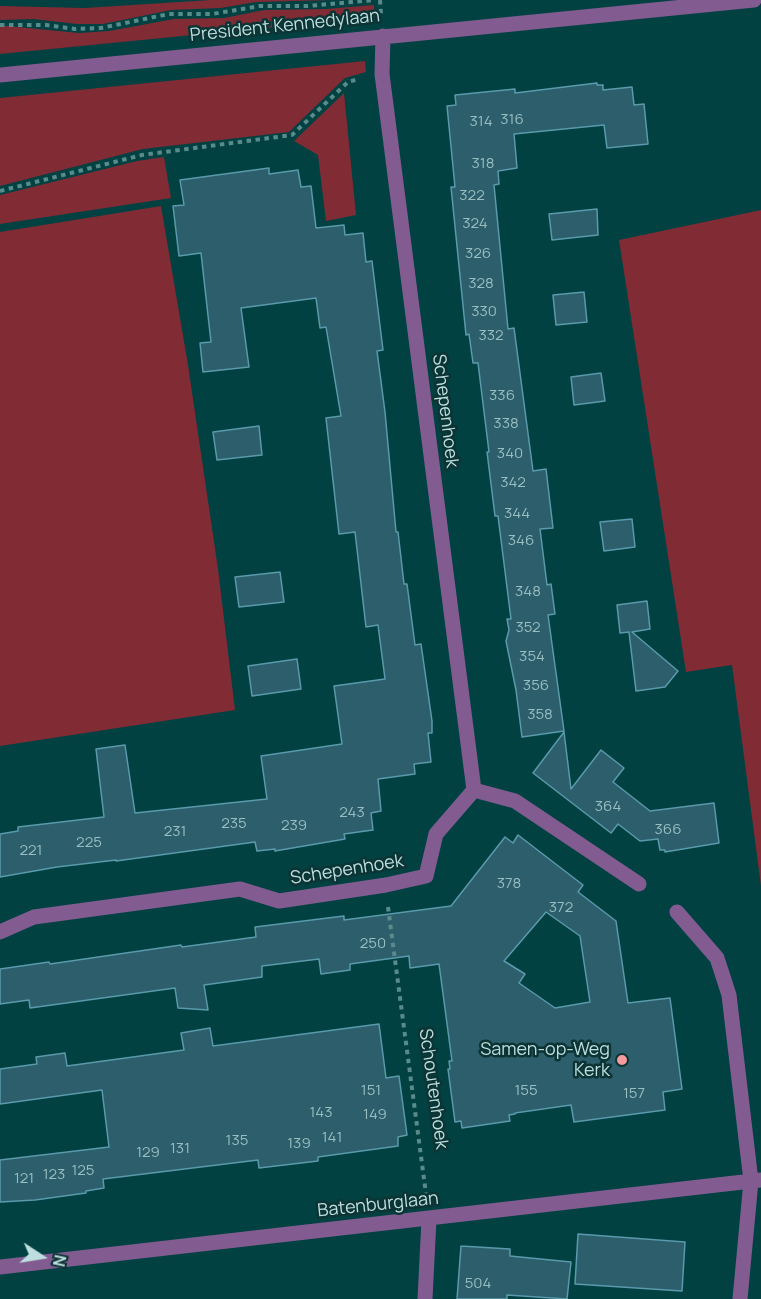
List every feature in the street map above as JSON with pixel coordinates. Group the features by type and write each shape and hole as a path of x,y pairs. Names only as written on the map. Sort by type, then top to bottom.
{"street":[{"name":"President Kennedylaan","path":"0,75 754,0"},
{"name":"Schepenhoek","path":"0,932 34,917 240,889 279,901 386,885 426,876 435,834 474,790 382,74 383,36"},
{"path":"474,790 515,801 639,884"},
{"path":"677,912 717,958 729,995 756,1180 740,1299"},
{"name":"Batenburglaan","path":"0,1267 756,1180"},
{"path":"425,1299 429,1219"}],"path":[{"path":"0,25 101,28 169,15 212,14 260,6 308,6 374,0"},
{"path":"0,191 142,155 292,135 348,82 382,74"},
{"name":"Schoutenhoek","path":"386,885 429,1219"}],"shaded area":[{"path":"211,0 334,0 256,2 221,8 171,10 103,24 77,24 33,19 0,20 0,6 84,8"},
{"path":"374,5 375,17 0,54 0,27 7,26 79,33 109,31 174,19 224,18 264,10 326,9"},
{"path":"365,61 366,72 345,78 289,132 143,149 0,186 0,98"},
{"path":"344,93 356,215 326,221 318,155 294,141"},
{"path":"164,157 171,198 0,224 0,195 137,161"},
{"path":"161,206 188,365 218,569 235,710 0,746 0,232"},
{"path":"761,210 761,886 732,665 686,672 619,240"}],"building":[{"path":"597,83 597,85 603,85 603,90 632,87 634,105 644,104 648,144 607,148 604,125 514,134 517,168 498,171 499,184 494,185 508,329 514,328 533,471 546,469 553,528 540,529 547,585 551,584 555,614 548,615 564,731 522,737 516,690 506,641 509,630 507,619 511,619 498,516 495,516 478,363 473,363 469,334 466,335 451,187 455,187 447,106 456,105 455,95 515,89 515,93"},
{"path":"269,168 269,174 298,170 301,187 311,186 316,228 344,225 345,235 363,233 366,262 372,261 383,350 377,351 396,532 398,532 404,584 407,584 415,645 421,644 432,721 432,733 428,733 431,762 414,764 415,774 378,779 381,811 371,813 373,830 344,834 345,839 275,851 275,849 257,851 255,842 57,867 0,877 0,834 18,831 18,827 104,817 96,749 125,745 135,813 267,799 261,756 342,744 334,686 385,679 378,625 366,627 355,532 339,534 326,418 341,416 326,327 320,328 316,298 241,308 249,367 203,372 200,343 211,342 201,253 179,256 173,206 184,205 180,180"},
{"path":"597,209 598,235 552,240 549,214"},
{"path":"584,292 587,322 556,325 553,295"},
{"path":"601,373 605,401 574,405 571,377"},
{"path":"259,426 262,455 217,460 213,432"},
{"path":"632,519 635,547 604,551 600,522"},
{"path":"280,572 284,602 239,607 235,577"},
{"path":"647,601 650,629 632,632 678,671 665,687 636,691 629,632 620,633 617,605"},
{"path":"297,659 301,689 252,696 248,666"},
{"path":"564,732 571,789 601,750 624,768 613,782 650,811 714,803 719,843 665,852 665,850 660,850 658,839 640,841 618,824 611,833 533,773"},
{"path":"518,835 583,885 578,892 616,921 628,1003 670,998 682,1089 663,1092 665,1110 574,1122 571,1105 515,1113 509,1115 510,1121 462,1128 461,1121 455,1122 448,1069 450,1069 449,1061 452,1061 439,964 410,968 409,956 350,964 350,970 321,974 319,959 262,966 262,977 204,985 208,1010 178,1008 175,988 30,1008 29,1000 0,1004 0,969 256,937 255,927 344,916 344,920 451,906 505,837 513,843","holes":["546,912 580,936 590,1002 555,1008 519,983 525,974 504,961"]},
{"path":"379,1024 386,1078 399,1076 407,1135 398,1137 398,1146 318,1157 318,1161 259,1168 258,1160 103,1179 104,1188 86,1191 86,1193 0,1202 0,1160 109,1147 102,1090 0,1104 0,1069 37,1064 36,1057 65,1053 67,1066 184,1050 181,1033 210,1028 213,1046"},
{"path":"578,1234 685,1242 682,1291 575,1284"},
{"path":"461,1246 510,1249 510,1256 571,1262 567,1299 507,1295 507,1299 457,1299"}],"place":[{"name":"Samen-op-Weg Kerk","path":"622,1060"}]}
